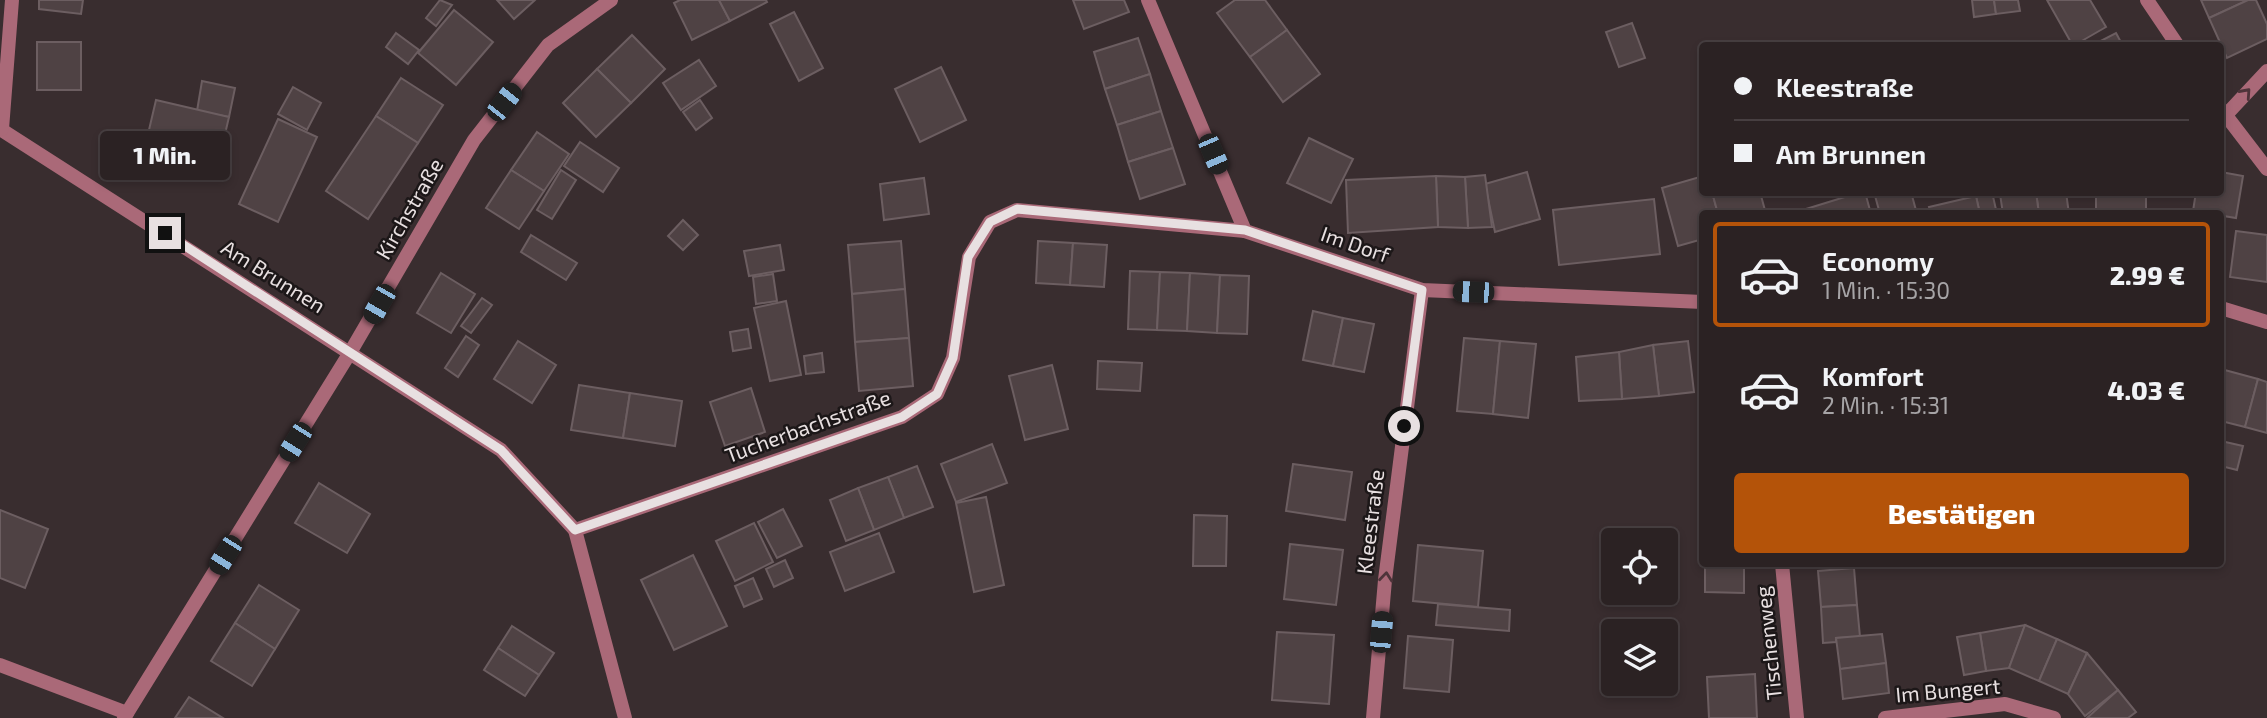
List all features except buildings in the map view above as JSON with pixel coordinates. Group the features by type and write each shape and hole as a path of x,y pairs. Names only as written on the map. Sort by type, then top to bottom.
{"street":[{"path":"1,129 12,0"},
{"name":"Kirchstraße","path":"126,715 351,351 474,140 548,45 611,0"},
{"path":"1149,0 1245,230"},
{"path":"2147,0 2175,42"},
{"path":"2224,112 2267,71"},
{"path":"2224,114 2267,169"},
{"name":"Am Brunnen","path":"1,129 351,351 501,450 575,530"},
{"name":"Tucherbachstraße","path":"575,530 902,417 937,394 953,358 968,257 990,222 1017,209 1245,230"},
{"name":"Im Dorf","path":"1245,230 1422,290 1699,302"},
{"name":"Kleestraße","path":"1373,718 1385,580 1422,290"},
{"path":"2224,309 2267,322"},
{"path":"575,530 625,718"},
{"name":"Tischenweg","path":"1782,567 1797,718"},
{"path":"0,665 126,715"},
{"name":"Im Bungert","path":"1885,718 2005,704 2054,718"}],"route":[{"path":"165,233 501,450 575,530 902,417 937,394 953,358 968,257 990,222 1017,209 1245,230 1422,290 1404,426"}]}
